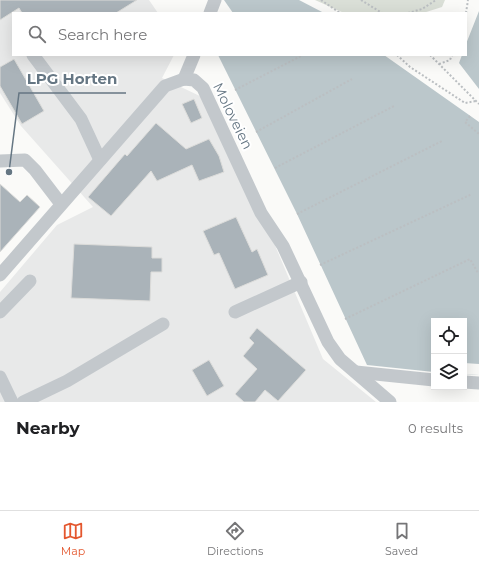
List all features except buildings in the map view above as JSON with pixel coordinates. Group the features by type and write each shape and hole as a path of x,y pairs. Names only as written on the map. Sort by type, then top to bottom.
{"street":[{"path":"210,12 215,0"},
{"path":"34,56 81,119 100,160"},
{"path":"0,275 165,86 184,79 194,56"},
{"name":"Moloveien","path":"184,79 194,80 203,88 261,213 283,246 302,282 328,342 340,360 390,402"},
{"path":"0,161 25,160 35,170 61,204"},
{"path":"0,312 30,282"},
{"path":"235,312 302,282"},
{"path":"23,402 72,378 164,324"},
{"path":"356,372 431,380"},
{"path":"0,377 12,402"},
{"path":"467,382 479,383"}],"path":[{"path":"321,0 339,12"},
{"path":"361,0 380,12"},
{"path":"412,12 422,9 436,0"},
{"path":"466,12 468,0"},
{"path":"236,90 301,56"},
{"path":"397,56 410,67 465,103 476,101"},
{"path":"431,56 479,104"},
{"path":"439,64 450,60 452,56"},
{"path":"256,132 352,79"},
{"path":"275,168 394,106"},
{"path":"470,116 465,122 479,134"},
{"path":"297,214 442,141"},
{"path":"320,265 472,194"},
{"path":"344,319 470,259 478,274"}],"shaded area":[{"path":"0,0 149,0 157,12 12,12 12,56 173,56 162,78 204,98 252,191 323,359 376,402 0,402 0,292 57,225 93,207 21,126 0,93"},
{"path":"224,0 299,0 322,12 232,12"},
{"path":"315,0 445,0 442,7 426,12 342,12"},
{"path":"479,11 479,89 459,63 462,56 467,56 467,41"},
{"path":"218,56 385,56 479,122 479,375 467,374 467,318 431,318 431,372 367,365 297,214"}],"pier":[{"path":"467,363 479,364 479,375 467,374"}],"place":[{"name":"LPG Horten","path":"9,172"}]}
